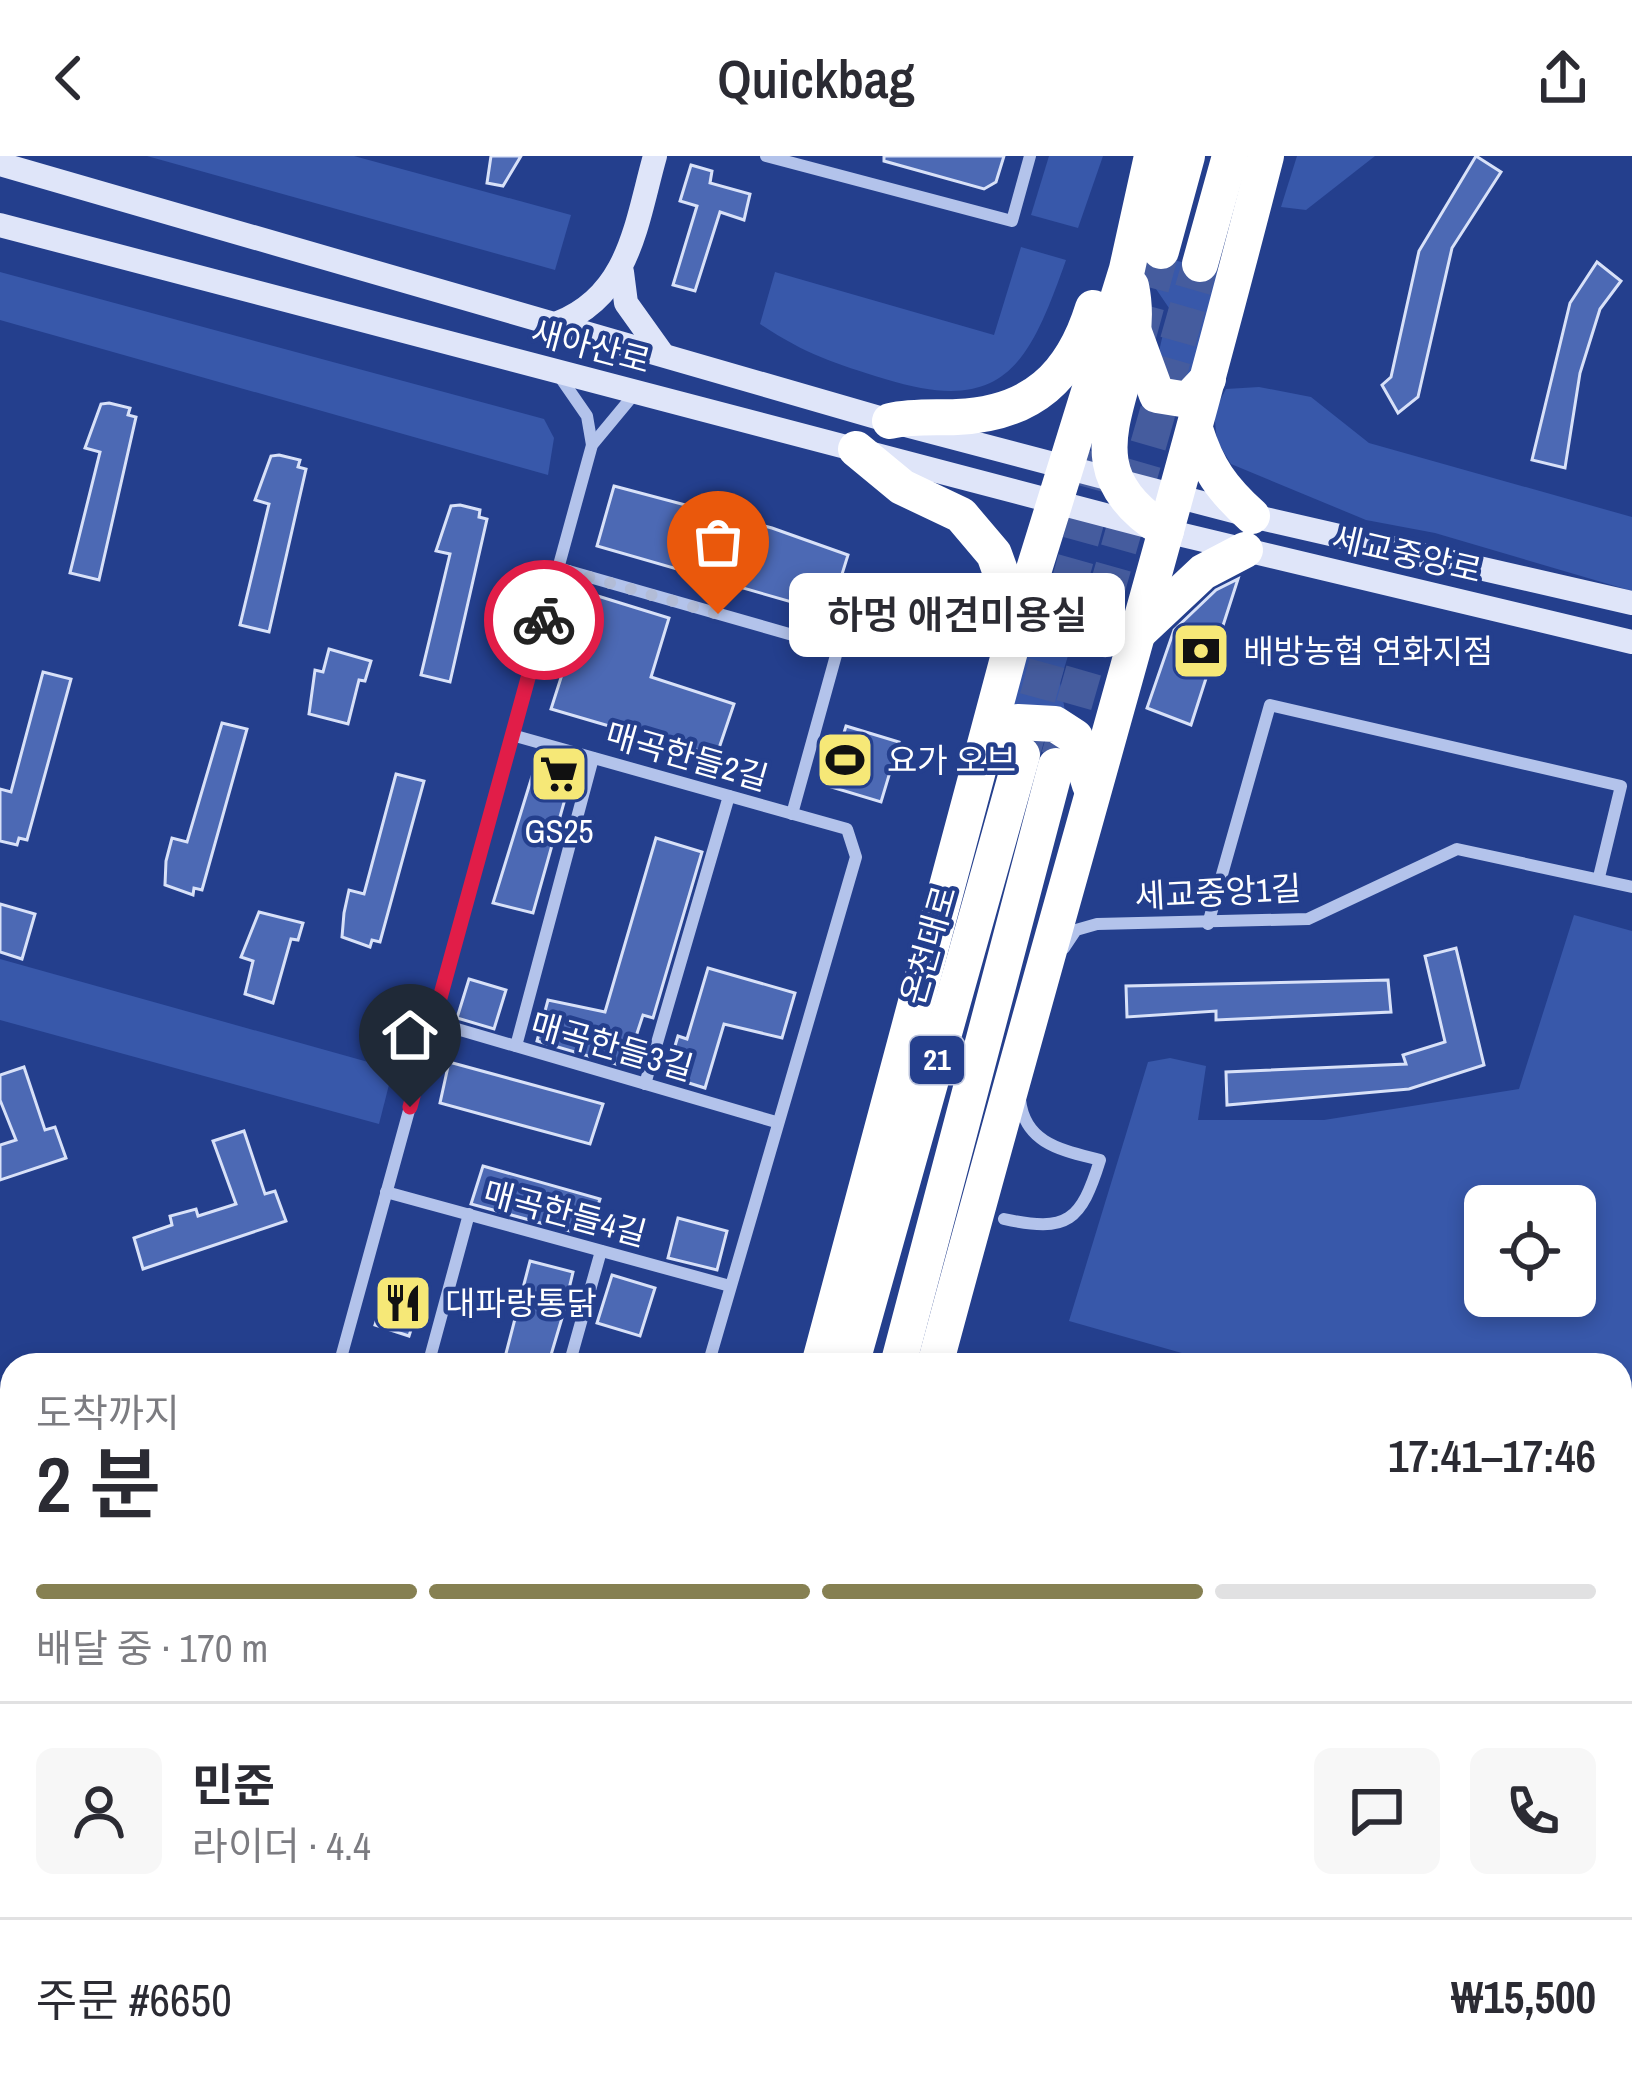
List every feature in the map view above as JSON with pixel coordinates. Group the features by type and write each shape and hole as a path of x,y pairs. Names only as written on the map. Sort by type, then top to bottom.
{"highway":[{"path":"1161,251 1186,156"},
{"path":"1200,264 1230,156"},
{"path":"938,1353 969,1236 993,1205 1090,788 1195,430 1265,156"},
{"path":"823,1353 1018,621 1127,269 1147,173"},
{"path":"890,421 988,413 1058,380 1082,345 1121,220 1147,173"},
{"path":"1127,269 1135,335 1157,395 1188,400 1208,379"},
{"path":"1135,335 1107,438 1113,478 1144,518 1166,531"},
{"path":"1135,636 1248,533 1207,466 1195,430"},
{"path":"856,449 902,487 961,515 1001,567 1018,621"},
{"path":"981,756 1018,722 1055,724 1075,737 1090,788"},
{"name":"온천대로","path":"855,1353 1039,761 901,1353"}],"main road":[{"name":"새아산로","path":"656,156 622,272 626,303 661,352"},
{"name":"새아산로","path":"0,164 890,421 1177,495"},
{"name":"새아산로","path":"0,224 1166,531"},
{"name":"새아산로","path":"558,323 584,313 622,272"},
{"name":"세교중앙로","path":"1177,495 1248,533 1632,642"},
{"name":"세교중앙로","path":"1166,531 1248,533 1632,603"}],"street":[{"path":"766,156 796,160 1012,221 1030,156"},
{"path":"554,370 586,416 592,445"},
{"path":"342,1353 592,445 636,392"},
{"path":"558,568 838,648"},
{"path":"792,814 847,617"},
{"path":"1208,924 1270,705 1621,786 1599,877"},
{"name":"매곡한들2길","path":"512,735 847,830 856,857 776,1122"},
{"path":"516,1046 592,758"},
{"path":"645,1084 728,796"},
{"name":"세교중앙1길","path":"993,1205 1044,1228 1070,1218 1086,1205 1100,1160 1037,1139 1023,1121 1020,1097 1066,943 1076,930 1097,924 1308,919 1457,849 1632,887"},
{"name":"매곡한들3길","path":"433,1022 776,1122"},
{"path":"711,1353 776,1122"},
{"name":"매곡한들4길","path":"386,1192 730,1286"},
{"path":"431,1353 469,1214"},
{"path":"572,1353 601,1251"}],"shaded area":[{"path":"147,156 354,156 571,215 555,270"},
{"path":"1049,156 1103,156 1078,228 1031,215"},
{"path":"1297,156 1375,156 1306,210 1281,207"},
{"path":"1021,247 1066,260 1024,353 1007,372 985,385 959,391 885,379 820,357 760,324 775,272 994,335"},
{"path":"1139,250 1220,273 1191,381 1175,390 1157,360 1169,308 1139,264"},
{"path":"0,272 544,419 554,438 548,475 0,320"},
{"path":"1259,387 1311,397 1369,443 1632,517 1632,591 1435,533 1366,520 1231,464 1217,441 1214,412 1226,389"},
{"path":"1060,574 1083,577 1089,587 1060,682 1066,717 1006,719 1045,584"},
{"path":"1574,915 1632,931 1632,1353 1182,1353 1069,1321 1148,1062 1170,1058 1206,1066 1198,1120 1324,1120 1519,1089"},
{"path":"0,959 393,1069 379,1124 0,1020"}],"building":[{"path":"491,156 521,156 503,186 487,183"},
{"path":"884,156 1004,156 996,182 984,189 884,161"},
{"path":"1476,156 1501,172 1452,248 1418,397 1398,413 1382,385 1391,377 1419,251"},
{"path":"691,165 712,171 710,183 750,194 744,220 720,212 695,291 673,285 697,206 680,201"},
{"path":"1597,262 1621,281 1600,309 1580,373 1565,468 1532,460 1570,303"},
{"path":"101,404 130,408 128,415 136,417 99,580 70,573 100,452 85,448"},
{"path":"271,456 300,460 298,467 306,469 269,632 240,625 269,504 255,500"},
{"path":"614,486 772,528 848,555 830,613 597,546"},
{"path":"451,506 480,510 479,517 487,519 450,682 421,675 450,554 436,551"},
{"path":"1238,579 1191,725 1147,708 1174,630 1216,590"},
{"path":"588,593 669,618 651,677 734,704 716,757 634,728 633,733 551,709"},
{"path":"329,649 371,661 365,681 359,680 348,724 309,714 315,670 323,672"},
{"path":"43,672 71,679 27,840 19,838 17,845 0,841 0,789 11,792"},
{"path":"222,723 247,729 202,890 194,888 193,895 165,885 166,861 172,838 187,842"},
{"path":"846,726 899,742 881,802 828,786"},
{"path":"538,757 574,767 533,913 493,903"},
{"path":"396,774 424,781 380,942 372,940 370,947 342,937 344,913 349,890 364,894"},
{"path":"656,838 702,852 653,1018 643,1015 626,1067 537,1041 548,1000 605,1012"},
{"path":"0,904 35,914 22,959 0,952"},
{"path":"259,912 303,923 298,940 291,939 273,1003 245,994 253,961 241,957"},
{"path":"1456,948 1484,1065 1409,1089 1227,1105 1226,1072 1406,1064 1403,1055 1445,1042 1425,956"},
{"path":"708,968 795,993 782,1038 724,1024 705,1088 666,1076 678,1036 687,1039"},
{"path":"469,979 506,990 494,1029 457,1018"},
{"path":"1388,980 1391,1012 1216,1020 1216,1011 1127,1017 1126,986"},
{"path":"449,1062 603,1104 590,1144 440,1103"},
{"path":"24,1067 45,1130 55,1127 66,1158 0,1180 0,1145 16,1140 0,1100 0,1075"},
{"path":"244,1131 265,1194 275,1191 286,1221 143,1269 134,1238 172,1225 170,1216 196,1209 198,1216 236,1204 213,1141"},
{"path":"483,1166 600,1199 588,1236 471,1204"},
{"path":"678,1218 727,1231 717,1270 668,1258"},
{"path":"530,1261 573,1272 552,1353 506,1353"},
{"path":"612,1275 655,1288 640,1336 597,1323"},
{"path":"390,1278 424,1289 409,1336 375,1325"}],"tunnel":[{"path":"1137,340 1161,251"},
{"path":"1059,757 1200,264"},
{"path":"1023,750 1109,439"}],"way so far":[{"path":"544,620 558,568 718,614"}],"place":[{"name":"하멍 애견미용실","path":"718,614"},
{"name":"배방농협 연화지점","path":"1201,651"},
{"name":"요가 오브","path":"845,760"},
{"name":"GS25","path":"559,774"},
{"name":"대파랑통닭","path":"403,1303"}],"route":[{"path":"410,1107 544,620"}]}
